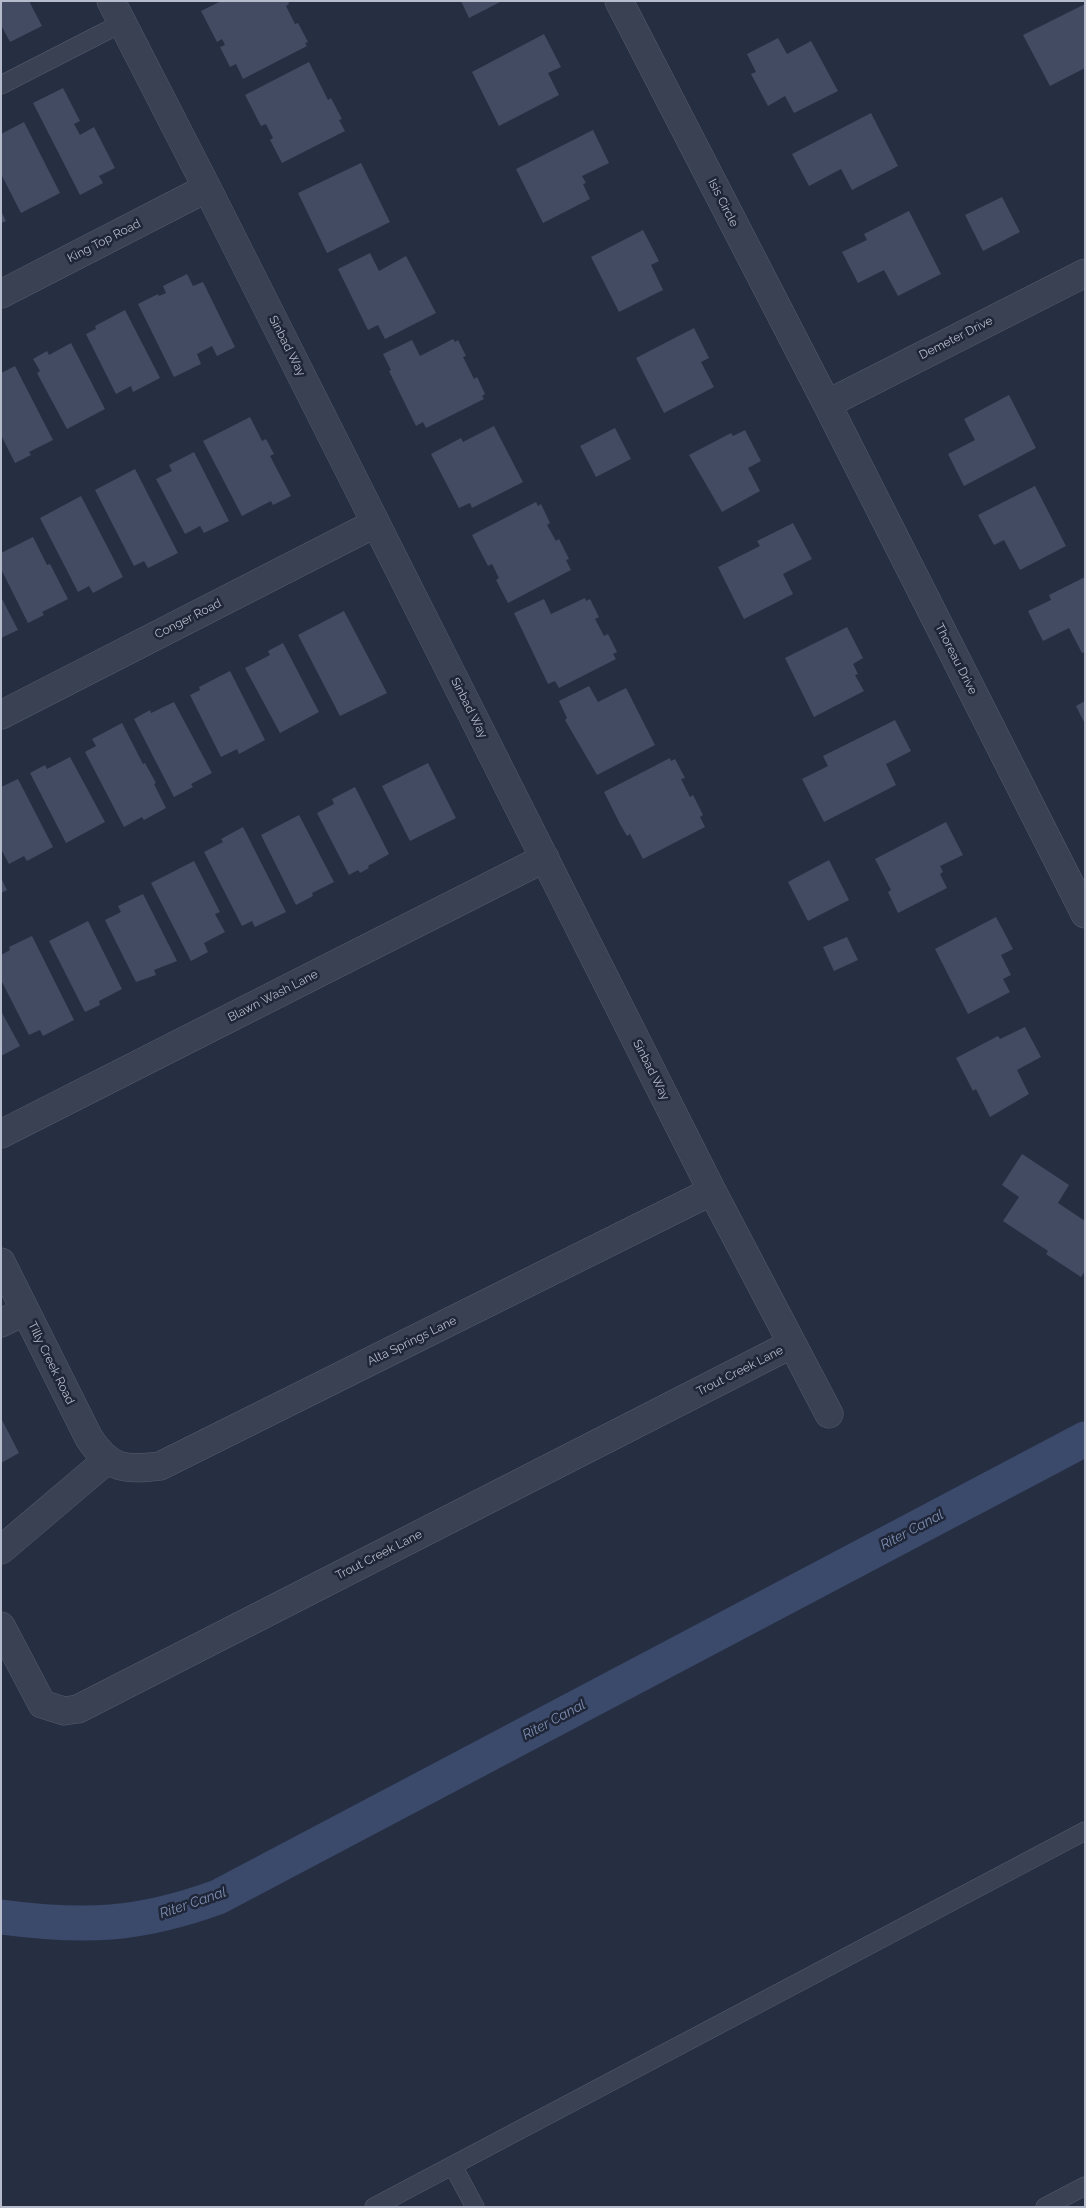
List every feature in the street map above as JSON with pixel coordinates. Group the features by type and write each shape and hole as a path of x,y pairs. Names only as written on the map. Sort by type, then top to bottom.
{"street":[{"name":"Isis Circle","path":"618,1 827,404"},
{"name":"Sinbad Way","path":"116,12 207,188 712,1191 828,1414"},
{"name":"King Top Road","path":"1,294 207,188"},
{"name":"Demeter Drive","path":"827,404 1085,273"},
{"name":"Thoreau Drive","path":"827,404 1085,914"},
{"name":"Conger Road","path":"1,715 376,523"},
{"name":"Blawn Wash Lane","path":"1,1134 545,858"},
{"name":"Alta Springs Lane","path":"108,1460 132,1469 160,1466 712,1191"},
{"name":"Tilly Creek Road","path":"1,1262 89,1438 97,1450 108,1460"},
{"path":"1,1323 25,1311"},
{"name":"Trout Creek Lane","path":"1,1626 42,1704 64,1711 78,1709 792,1344"},
{"path":"1,1550 108,1460"}],"lane":[{"path":"1,86 116,12"},
{"path":"374,2207 1085,1831"},
{"path":"454,2166 475,2207"},
{"path":"1045,2207 1085,2186"}],"building":[{"path":"1,1 29,1 42,26 10,42 1,25"},
{"path":"221,1 288,1 289,4 286,6 295,24 298,23 308,42 305,43 307,46 243,79 236,64 230,67 220,47 225,45 222,39 217,42 201,11"},
{"path":"461,1 502,1 469,18"},
{"path":"1085,4 1085,68 1050,86 1023,35"},
{"path":"544,34 561,67 548,73 559,95 499,126 472,72"},
{"path":"778,38 787,54 811,41 838,91 794,113 785,96 768,106 751,74 756,72 747,54"},
{"path":"309,62 328,100 331,98 342,119 339,120 345,131 282,163 270,140 273,138 266,124 261,126 245,95"},
{"path":"63,88 80,121 74,124 80,135 94,127 115,168 99,176 103,183 80,195 33,103"},
{"path":"871,113 898,166 852,190 841,169 809,186 792,154"},
{"path":"24,122 60,193 21,213 1,174 1,134"},
{"path":"593,130 609,163 582,176 586,183 583,184 590,199 543,223 516,169"},
{"path":"361,163 390,222 327,253 298,193"},
{"path":"1002,197 1020,232 983,251 965,215"},
{"path":"1,211 6,221 1,223"},
{"path":"909,211 941,274 898,296 884,270 858,283 842,252 867,240 864,234"},
{"path":"643,230 659,261 651,265 663,290 619,312 591,257"},
{"path":"370,253 379,271 406,256 436,313 385,339 378,325 368,330 338,269"},
{"path":"187,274 193,286 203,282 235,347 217,356 212,346 197,354 201,364 174,377 138,304 158,294 159,296 166,293 163,286"},
{"path":"125,310 160,378 133,392 131,386 116,394 86,334 96,329 95,326"},
{"path":"694,328 709,358 701,362 714,387 664,413 636,358"},
{"path":"453,339 455,342 458,340 466,356 463,357 474,379 477,377 485,394 482,396 484,399 426,428 423,422 416,426 389,371 391,370 383,354 412,340 420,356"},
{"path":"71,343 105,409 67,429 37,373 40,371 33,359 47,351 49,355"},
{"path":"15,366 53,440 29,452 31,455 15,463 1,435 1,373"},
{"path":"1009,395 1036,448 964,486 948,454 975,440 964,419"},
{"path":"250,417 262,441 266,439 274,454 270,456 291,496 273,505 271,501 242,516 203,441"},
{"path":"494,426 523,482 472,508 470,503 459,508 431,454 461,438 463,442"},
{"path":"615,428 631,459 596,477 580,446"},
{"path":"745,430 761,461 748,468 760,491 722,512 689,455 731,433 733,436"},
{"path":"194,452 229,521 204,533 200,526 185,534 156,479 172,471 169,465"},
{"path":"135,469 178,553 148,568 144,561 134,566 95,490"},
{"path":"1035,486 1066,546 1020,570 1004,540 994,545 978,515"},
{"path":"81,496 123,577 93,593 89,586 78,592 40,518"},
{"path":"536,502 538,506 541,504 550,523 547,525 556,541 559,539 569,559 566,560 571,570 508,603 496,580 499,578 492,564 488,566 472,535"},
{"path":"793,523 812,559 783,574 793,594 744,619 718,567 760,546 757,541"},
{"path":"33,537 47,565 50,564 68,599 42,612 44,615 28,623 1,569 1,553"},
{"path":"1085,577 1085,652 1082,653 1069,628 1043,641 1028,611 1051,600 1049,595"},
{"path":"1,597 18,630 1,638"},
{"path":"585,598 586,601 590,599 599,617 595,619 604,636 608,634 617,652 613,654 616,659 559,688 555,681 548,684 514,613 544,599 551,614"},
{"path":"344,611 387,693 340,716 298,635"},
{"path":"847,627 863,658 853,664 858,674 855,675 864,691 814,717 785,658"},
{"path":"283,643 319,712 280,733 245,668 270,655 268,651"},
{"path":"230,671 265,740 239,754 237,749 221,757 190,695 200,690 199,687"},
{"path":"589,686 598,702 626,688 655,745 597,775 565,720 567,718 559,701"},
{"path":"1085,701 1085,724 1076,706"},
{"path":"174,702 212,773 191,784 193,787 174,797 134,719 150,710 151,713"},
{"path":"895,720 911,751 886,764 896,785 824,822 802,779 828,766 823,756"},
{"path":"122,723 143,764 145,763 156,783 154,784 166,808 144,820 142,817 124,827 85,752 96,746 92,739"},
{"path":"70,757 105,822 66,843 30,773 45,765 47,769"},
{"path":"670,758 671,761 675,759 685,778 681,779 690,797 693,795 703,815 700,817 705,827 643,859 630,834 627,836 620,824 604,792"},
{"path":"428,763 456,818 410,841 382,786"},
{"path":"18,779 53,847 27,861 24,856 9,864 1,849 1,787"},
{"path":"355,787 389,854 360,873 358,870 349,875 317,813 334,804 332,799"},
{"path":"299,815 334,882 312,893 313,896 296,905 261,835"},
{"path":"946,822 963,855 940,866 943,872 940,874 947,888 898,913 888,892 891,890 875,859"},
{"path":"243,827 286,912 255,927 252,921 242,926 204,852 223,842 221,839"},
{"path":"829,860 849,900 808,921 788,882"},
{"path":"194,861 220,912 215,914 225,932 204,943 208,952 191,961 151,883"},
{"path":"1,878 7,890 1,893"},
{"path":"143,894 177,961 154,970 156,975 136,982 105,920 121,912 118,906"},
{"path":"996,917 1013,949 1001,955 1011,975 1003,979 1010,992 968,1014 935,949"},
{"path":"88,921 122,989 99,1001 100,1005 85,1012 49,941"},
{"path":"32,936 74,1020 43,1036 40,1030 29,1035 1,980 1,955 10,950 9,947"},
{"path":"847,937 858,960 834,971 823,947"},
{"path":"1,1011 20,1046 1,1056"},
{"path":"1025,1027 1041,1057 1017,1070 1029,1094 990,1117 976,1089 973,1091 956,1058 998,1036 1000,1039"},
{"path":"1022,1154 1069,1185 1058,1203 1085,1221 1085,1271 1081,1277 1046,1254 1048,1251 1003,1221 1019,1197 1002,1185"},
{"path":"1,1418 19,1453 1,1463"}],"waterway":[{"name":"Riter Canal","path":"1,1917 59,1923 111,1922 162,1914 218,1897 1085,1439"}]}
